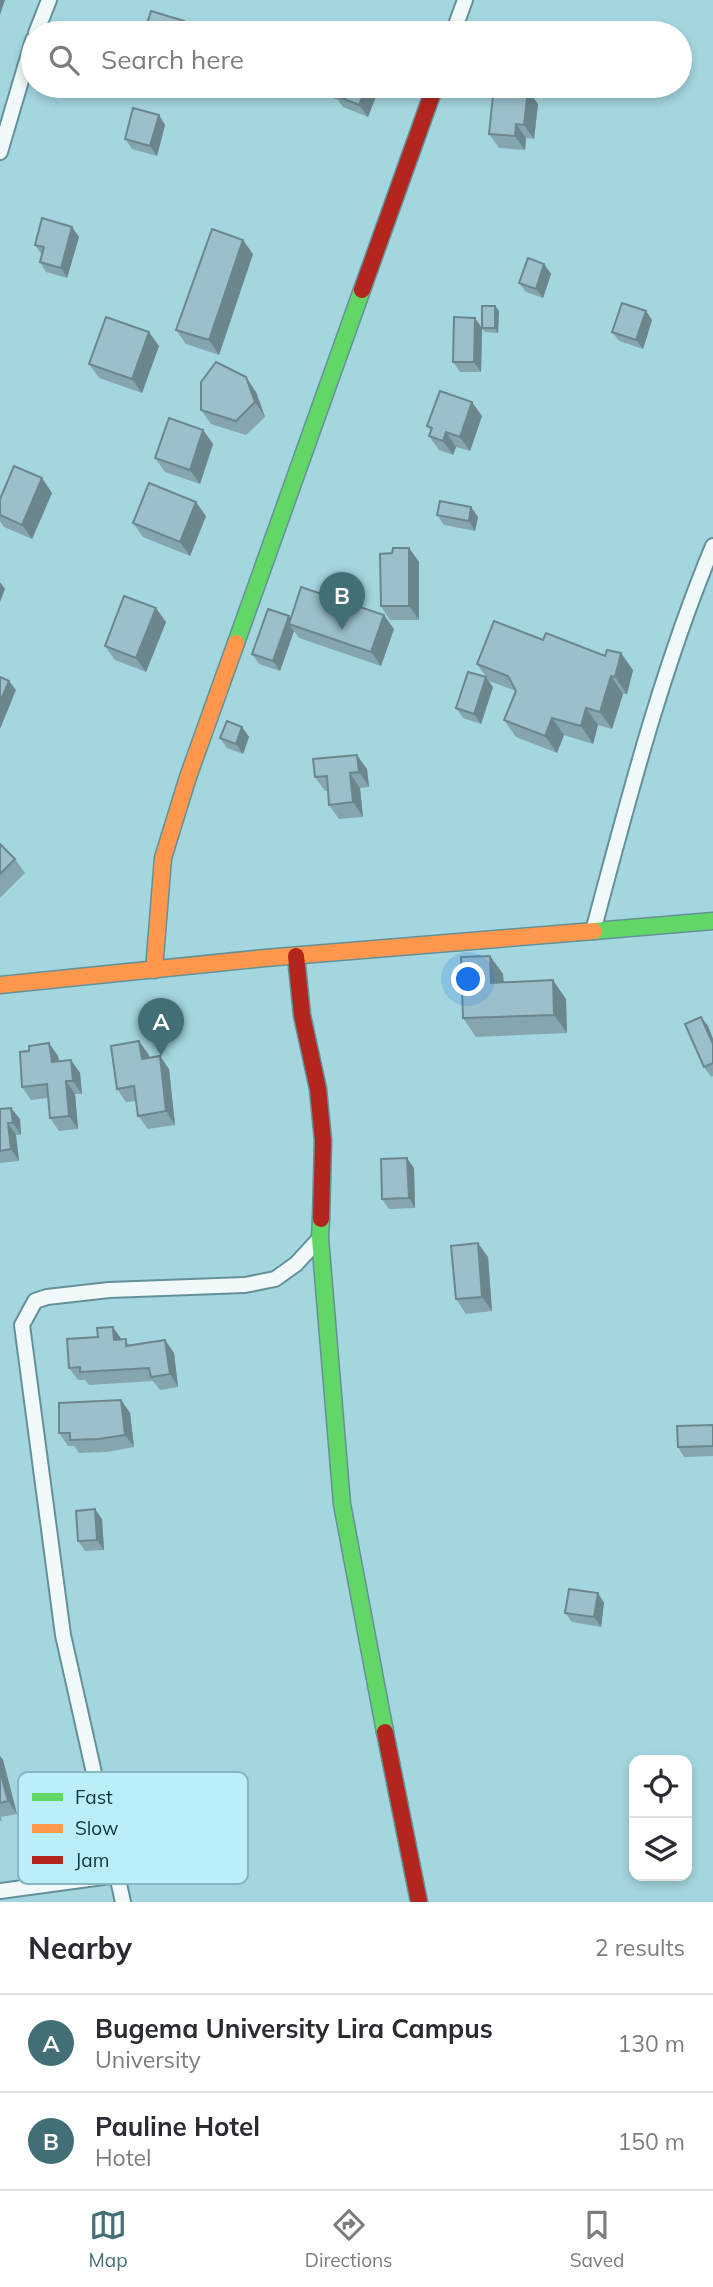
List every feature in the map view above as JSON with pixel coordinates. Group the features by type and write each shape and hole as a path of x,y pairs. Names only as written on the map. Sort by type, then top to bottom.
{"street":[{"path":"41,21 49,0"},
{"path":"458,21 466,0"},
{"path":"0,152 21,81"},
{"path":"155,970 163,858 188,777 431,98"},
{"path":"593,931 645,736 678,636 713,546"},
{"path":"0,985 296,956 713,921"},
{"path":"296,956 302,1015 314,1064 323,1141 320,1238 342,1504 419,1902"},
{"path":"93,1772 62,1635 23,1325 35,1301 47,1297 109,1290 244,1285 275,1279 296,1264 320,1238"},
{"path":"0,1891 52,1884"},
{"path":"120,1884 123,1902"}],"building":[{"path":"151,11 184,21 148,21"},
{"path":"342,98 362,98 359,105"},
{"path":"493,98 527,98 524,125 516,124 515,136 489,134"},
{"path":"133,108 159,115 150,146 125,139"},
{"path":"42,218 72,227 61,268 40,262 44,247 35,245"},
{"path":"212,229 243,240 209,340 176,330"},
{"path":"528,258 544,264 536,289 519,283"},
{"path":"622,303 646,311 636,340 612,332"},
{"path":"482,306 495,306 495,328 482,328"},
{"path":"106,317 149,332 132,379 89,364"},
{"path":"454,317 475,318 474,362 453,362"},
{"path":"216,362 246,377 255,402 236,421 201,410 201,382"},
{"path":"440,391 472,402 460,437 446,432 443,441 429,436 432,428 427,426"},
{"path":"169,418 203,430 190,470 155,458"},
{"path":"14,466 42,478 22,525 0,515 0,499"},
{"path":"149,483 196,502 180,542 133,523"},
{"path":"440,501 471,507 469,521 437,515"},
{"path":"393,548 409,548 409,606 381,606 380,554 392,553"},
{"path":"301,587 384,615 371,652 289,624"},
{"path":"124,596 156,608 136,658 105,646"},
{"path":"268,609 289,616 273,661 252,654"},
{"path":"494,621 543,640 546,633 605,656 607,650 621,653 615,677 611,676 600,712 586,708 581,726 552,718 545,736 504,720 516,691 508,676 477,664"},
{"path":"468,672 486,677 474,714 456,708"},
{"path":"0,677 9,681 0,702"},
{"path":"227,721 242,727 236,744 220,738"},
{"path":"357,755 359,772 350,773 353,802 329,805 327,776 315,777 313,759"},
{"path":"0,844 15,859 0,874"},
{"path":"490,956 491,983 553,980 554,1015 463,1018 461,957"},
{"path":"701,1017 713,1044 713,1063 704,1067 685,1024"},
{"path":"139,1041 142,1059 160,1056 166,1111 138,1116 134,1086 117,1089 111,1046"},
{"path":"49,1043 52,1062 71,1060 73,1081 66,1081 69,1116 50,1118 47,1084 22,1087 20,1052 29,1051 29,1046"},
{"path":"11,1108 13,1123 8,1123 11,1149 0,1151 0,1109"},
{"path":"407,1158 409,1198 382,1199 381,1159"},
{"path":"478,1243 482,1297 456,1299 451,1246"},
{"path":"113,1327 114,1340 126,1339 126,1346 165,1340 170,1374 151,1377 149,1368 80,1372 80,1367 69,1368 67,1339 98,1337 97,1328"},
{"path":"121,1400 125,1435 70,1440 70,1433 59,1433 59,1403"},
{"path":"713,1425 713,1446 678,1447 677,1426"},
{"path":"95,1509 97,1540 78,1541 76,1511"},
{"path":"569,1589 598,1593 594,1617 565,1613"},
{"path":"0,1770 8,1801 0,1803"}],"traffic: fast":[{"path":"236,643 362,290"},
{"path":"594,931 713,921"},
{"path":"321,1219 320,1238 342,1504 385,1732"}],"traffic: slow":[{"path":"154,970 163,858 188,777 236,643"},
{"path":"0,985 265,958 594,931"}],"traffic: jam":[{"path":"362,290 431,98"},
{"path":"296,956 302,1015 318,1089 323,1141 321,1219"},
{"path":"385,1732 419,1902"}],"place":[{"name":"Pauline Hotel","path":"342,630"},
{"name":"Bugema University Lira Campus","path":"161,1056"}]}
